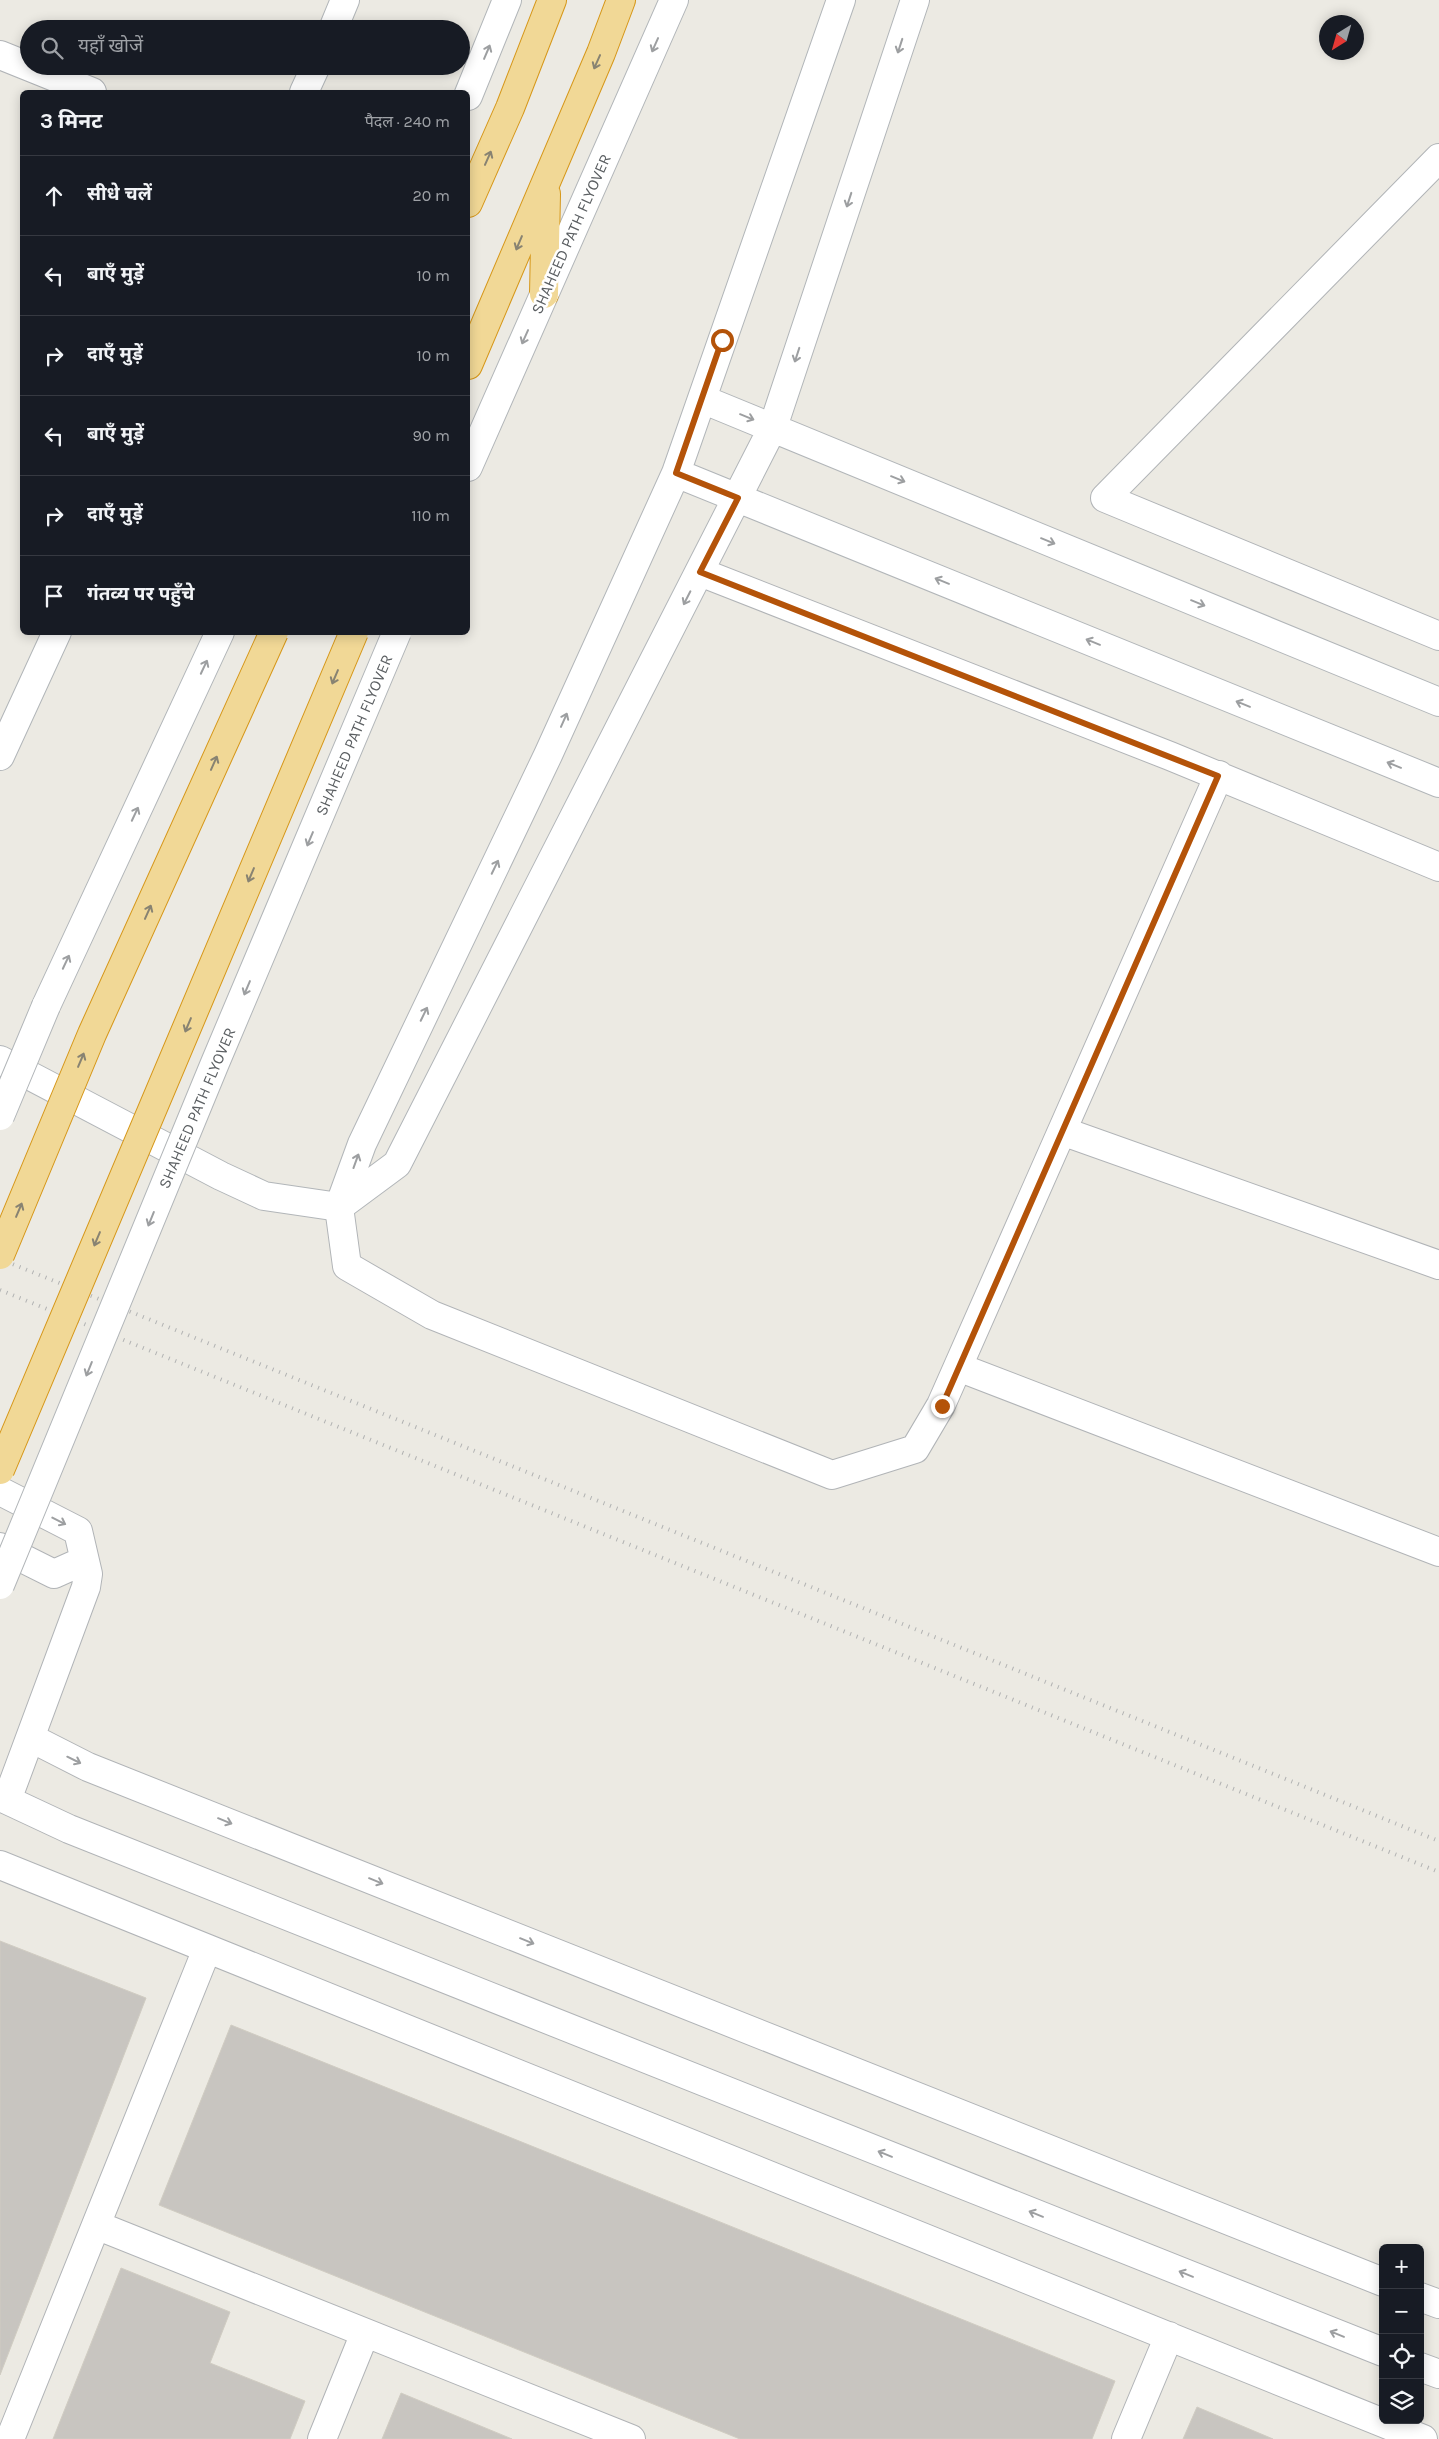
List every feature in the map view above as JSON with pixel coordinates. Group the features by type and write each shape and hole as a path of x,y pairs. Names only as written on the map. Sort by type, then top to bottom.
{"highway":[{"path":"470,198 510,108 552,0"},
{"path":"470,360 617,12 637,0"},
{"path":"544,294 546,180"},
{"path":"0,1255 92,1034 273,635"},
{"path":"0,1470 353,635"}],"street":[{"path":"337,20 346,0"},
{"path":"470,91 507,0"},
{"name":"SHAHEED PATH FLYOVER","path":"470,462 674,0"},
{"path":"841,0 676,473 548,755 362,1144 339,1207 347,1266 432,1315 832,1475 915,1449 942,1406 1218,776"},
{"path":"0,1060 220,1176 264,1196 339,1207 397,1164 773,428 915,0"},
{"path":"0,55 20,63"},
{"path":"50,75 87,90"},
{"path":"305,90 312,75"},
{"path":"1439,158 1106,498 1439,636"},
{"path":"702,399 1439,702"},
{"path":"676,473 1439,783"},
{"path":"700,572 1218,776 1439,867"},
{"path":"0,756 56,635"},
{"path":"0,1116 46,1006 219,635"},
{"name":"SHAHEED PATH FLYOVER","path":"0,1585 215,1063 396,635"},
{"path":"1062,1132 1439,1265"},
{"path":"958,1367 1439,1552"},
{"path":"0,1491 78,1531 83,1561 88,1574 86,1587 7,1800 69,1829 1379,2350"},
{"path":"0,1548 54,1574 83,1561"},
{"path":"30,1738 88,1767 1379,2280"},
{"path":"0,1865 1423,2439"},
{"path":"10,2439 207,1949"},
{"path":"96,2226 631,2439"},
{"path":"1424,2298 1439,2304"},
{"path":"322,2439 365,2333"},
{"path":"1126,2439 1168,2336"},
{"path":"1424,2368 1439,2374"}],"building":[{"path":"0,1941 146,1998 0,2375"},
{"path":"231,2025 1115,2381 1092,2439 740,2439 159,2205"},
{"path":"121,2268 230,2312 210,2363 305,2401 290,2439 53,2439"},
{"path":"401,2393 512,2439 382,2439"},
{"path":"1197,2407 1273,2439 1183,2439"}],"railway":[{"path":"0,1259 1439,1841"},
{"path":"0,1290 1439,1872"}],"route":[{"path":"722,340 676,473 738,498 700,572 1218,776 942,1406"}]}
